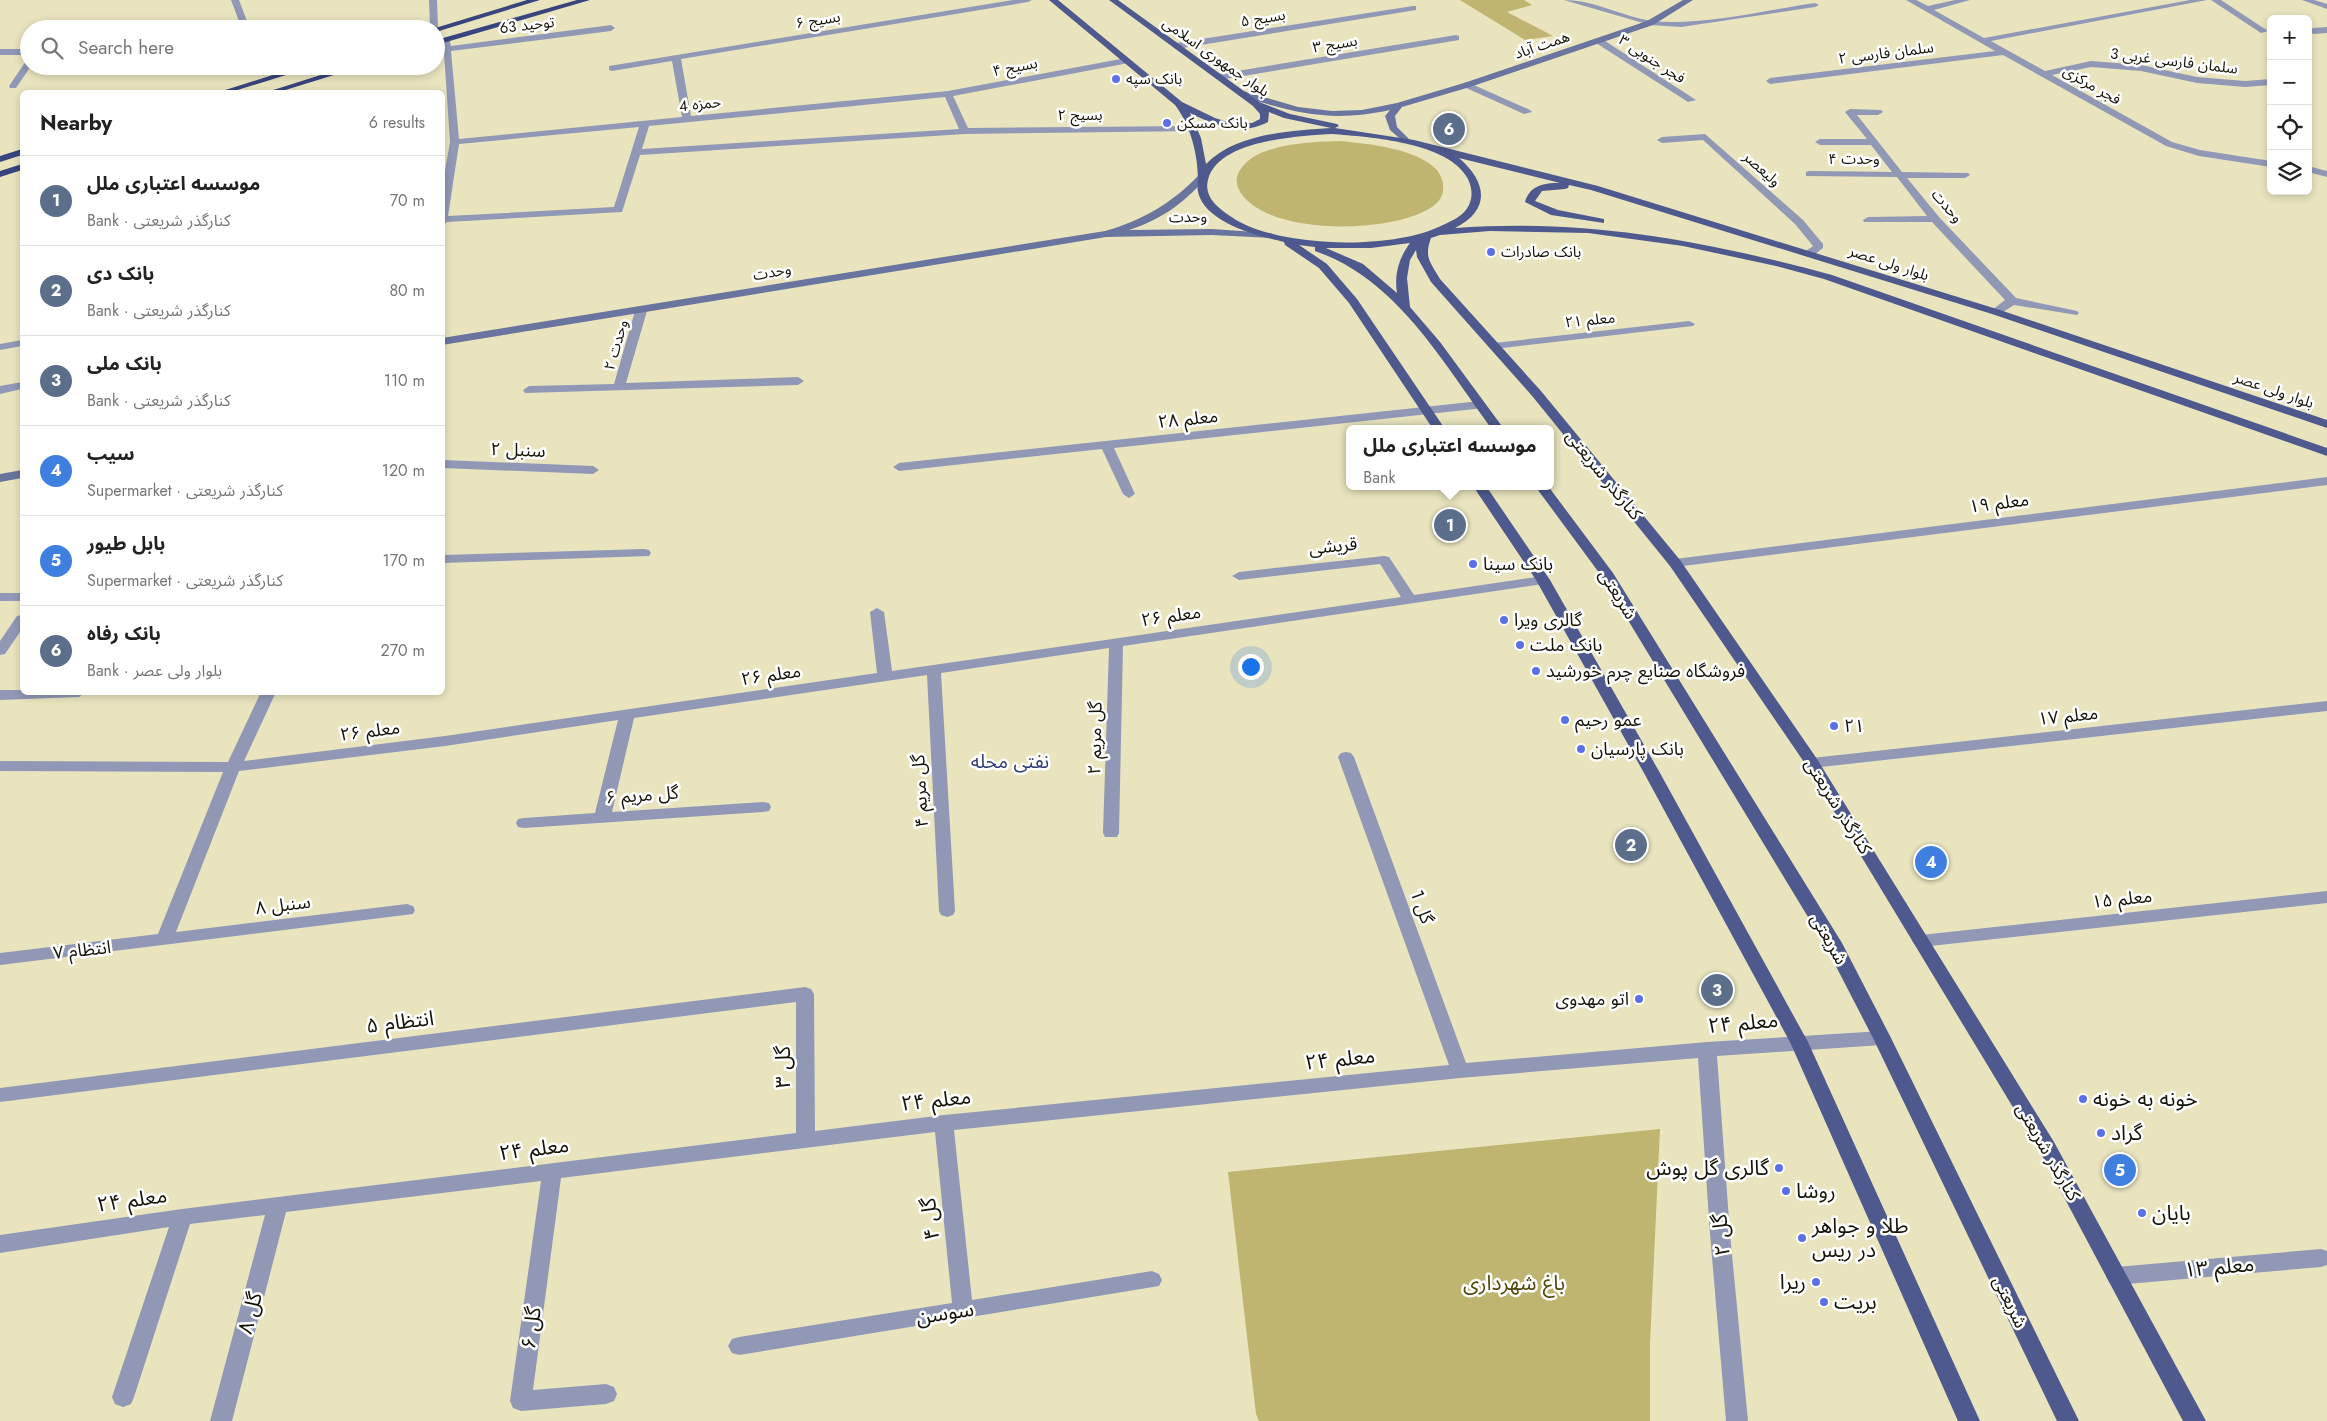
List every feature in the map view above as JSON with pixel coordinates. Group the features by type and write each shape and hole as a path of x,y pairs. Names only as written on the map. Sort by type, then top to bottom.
{"highway":[{"path":"445,26 536,0"},
{"path":"447,45 586,0"},
{"path":"230,90 281,75"},
{"path":"279,90 329,75"},
{"path":"0,159 20,153"},
{"path":"0,174 20,168"}],"main road":[{"path":"1052,0 1178,103 1220,124 1236,127 1254,125 1265,120 1265,113 1256,104"},
{"name":"بلوار جمهوری اسلامی","path":"1113,0 1256,104 1287,116 1370,134"},
{"name":"همت آباد","path":"1243,94 1280,106 1332,114 1362,113 1399,105 1467,85 1650,24 1689,0"},
{"path":"1178,103 1195,129 1202,177 1202,194 1211,207 1228,219 1251,230 1275,237 1347,246 1381,245 1432,234"},
{"path":"1399,105 1390,116 1393,128 1404,140"},
{"path":"1202,177 1212,162 1232,149 1261,139 1295,133 1370,134 1404,140 1436,150 1460,164 1474,179 1478,196 1473,209 1459,221 1414,244 1405,259 1402,287 1406,307"},
{"name":"بلوار ولی عصر","path":"1436,150 1594,188 1810,253 1996,312 2327,424"},
{"name":"وحدت","path":"445,342 1106,234 1140,225 1162,212 1185,197 1202,177"},
{"path":"1594,188 1547,187 1535,190 1531,195 1530,202 1555,213 1708,246"},
{"name":"بلوار ولی عصر","path":"1432,234 1517,226 1579,228 1708,246 1828,277 2327,452"},
{"name":"وحدت","path":"1106,234 1212,232 1275,237"},
{"name":"کنارگذر شریعتی","path":"1432,234 1421,250 1427,267 1451,299 1537,394 1675,563 1812,763 2047,1147 2195,1421"},
{"path":"1275,237 1300,249 1323,266 1353,301 1436,425"},
{"path":"1295,241 1345,259 1364,269 1406,307 1495,425"},
{"path":"0,478 20,474"},
{"path":"1482,490 1543,580 1652,773 1799,1042 1969,1421"},
{"name":"شریعتی","path":"1544,490 1606,573 1833,943 1882,1038 2068,1421"}],"street":[{"path":"235,0 243,20"},
{"path":"433,0 434,20"},
{"name":"بسیج ۶","path":"612,68 1028,0"},
{"path":"1568,0 1650,24 1681,25 1815,4"},
{"name":"فجر مرکزی","path":"1910,0 2169,144 2199,153 2267,163"},
{"path":"1927,9 1966,0"},
{"path":"1984,40 2203,0"},
{"path":"2215,0 2264,31"},
{"path":"2306,0 2327,7"},
{"name":"بسیج ۵","path":"1176,46 1413,8"},
{"name":"توحید 63","path":"447,45 611,28"},
{"path":"2313,32 2327,30"},
{"name":"بسیج ۳","path":"1219,77 1456,38"},
{"name":"فجر جنوبی ۳","path":"1599,41 1691,100"},
{"path":"445,185 456,142 447,45"},
{"path":"0,52 20,52"},
{"name":"سلمان فارسی ۲","path":"1770,81 2006,52"},
{"path":"676,58 687,119"},
{"name":"بسیج ۴","path":"948,94 1126,61"},
{"name":"سلمان فارسی غربی 3","path":"2045,74 2090,64 2142,68 2197,80 2245,84 2267,82"},
{"path":"13,86 21,75"},
{"path":"1467,85 1527,112"},
{"path":"948,94 965,131"},
{"name":"حمزه 4","path":"456,142 948,94"},
{"name":"وحدت","path":"1878,112 1850,112 1935,219 2012,301"},
{"path":"445,220 618,210 645,124"},
{"name":"بسیج ۲","path":"637,152 965,131 1195,129"},
{"name":"ولیعصر","path":"1662,140 1705,137 1799,222 1819,246 1810,253"},
{"path":"1820,142 1874,142"},
{"path":"2312,168 2327,165"},
{"path":"2312,170 2327,174"},
{"name":"وحدت ۴","path":"1809,174 1965,175"},
{"path":"1868,220 1935,219"},
{"path":"1996,312 2012,301 2073,313"},
{"name":"وحدت ۲","path":"619,387 641,311"},
{"name":"معلم ۲۱","path":"1494,346 1690,324"},
{"path":"0,347 20,343"},
{"path":"529,390 798,381"},
{"path":"0,390 20,386"},
{"name":"معلم ۲۸","path":"899,467 1480,405"},
{"path":"1106,445 1129,494"},
{"name":"سنبل ۲","path":"445,464 593,470"},
{"name":"معلم ۱۹","path":"1675,563 2327,481"},
{"path":"445,559 644,553"},
{"name":"قریشی","path":"1239,576 1384,560 1410,600"},
{"name":"معلم ۲۶","path":"0,766 233,767 445,741 1543,580"},
{"path":"0,597 20,597"},
{"path":"877,612 886,677"},
{"path":"0,651 20,622"},
{"name":"گل مریم ۲","path":"1111,833 1116,643"},
{"name":"گل مریم ۴","path":"934,670 947,911"},
{"path":"0,694 20,693"},
{"path":"164,940 233,767 268,695"},
{"name":"معلم ۱۷","path":"1812,763 2327,706"},
{"path":"602,818 627,715"},
{"name":"گل 1","path":"1346,757 1460,1071"},
{"name":"گل مریم ۶","path":"524,823 763,807"},
{"name":"معلم ۱۵","path":"1921,941 2327,897"},
{"name":"سنبل ۸","path":"164,940 407,910"},
{"name":"انتظام ۷","path":"0,959 164,940"},
{"name":"انتظام ۵","path":"0,1096 805,994"},
{"name":"گل ۳","path":"805,994 806,1140"},
{"name":"معلم ۲۴","path":"0,1244 182,1217 944,1123 1460,1071 1707,1049 1882,1038"},
{"name":"گل ۲","path":"1707,1049 1720,1234 1737,1421"},
{"name":"گل ۴","path":"944,1123 963,1310"},
{"name":"گل ۶","path":"552,1171 521,1401 606,1394"},
{"name":"گل ۸","path":"221,1421 278,1205"},
{"path":"123,1397 182,1217"},
{"name":"معلم ۱۳","path":"2116,1276 2321,1258"},
{"name":"سوسن","path":"739,1346 1152,1280"}],"green space":[{"path":"1460,0 1524,0 1532,5 1507,12 1553,36 1525,40"},
{"path":"1340,141 1392,148 1428,163 1437,170 1443,183 1441,198 1430,208 1405,219 1356,226 1330,226 1279,218 1258,209 1243,196 1238,188 1237,177 1240,170 1252,158 1262,153 1289,145"},
{"name":"باغ شهرداری","path":"1660,1129 1650,1344 1650,1421 1259,1421 1256,1414 1228,1172"}],"place":[{"name":"بانک سپه","path":"1116,79"},
{"name":"بانک مسکن","path":"1167,123"},
{"name":"بانک رفاه","path":"1449,129"},
{"name":"بانک صادرات","path":"1491,252"},
{"name":"موسسه اعتباری ملل","path":"1450,525"},
{"name":"بانک سینا","path":"1473,564"},
{"name":"گالری ویرا","path":"1504,620"},
{"name":"بانک ملت","path":"1520,645"},
{"name":"فروشگاه صنایع چرم خورشید","path":"1536,671"},
{"name":"عمو رحیم","path":"1565,720"},
{"name":"۲۱","path":"1834,726"},
{"name":"بانک پارسیان","path":"1581,749"},
{"name":"بانک دی","path":"1631,845"},
{"name":"سیب","path":"1931,862"},
{"name":"بانک ملی","path":"1717,990"},
{"name":"اتو مهدوی","path":"1639,999"},
{"name":"خونه به خونه","path":"2083,1099"},
{"name":"گراد","path":"2101,1133"},
{"name":"گالری گل پوش","path":"1779,1168"},
{"name":"بابل طیور","path":"2120,1170"},
{"name":"روشا","path":"1786,1191"},
{"name":"بایان","path":"2142,1213"},
{"name":"طلا و جواهر در ریس","path":"1802,1238"},
{"name":"ریرا","path":"1816,1282"},
{"name":"بریت","path":"1824,1302"}],"district":[{"name":"نفتی محله","path":"1010,761"}]}
